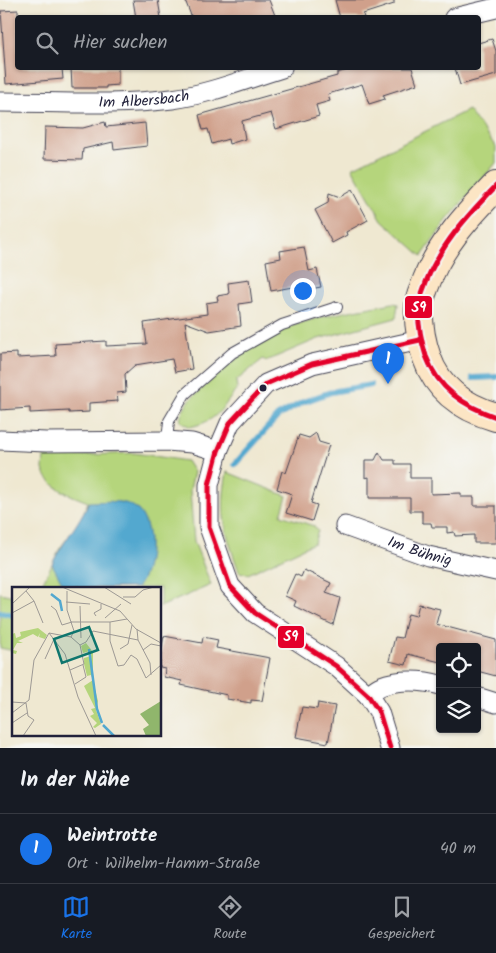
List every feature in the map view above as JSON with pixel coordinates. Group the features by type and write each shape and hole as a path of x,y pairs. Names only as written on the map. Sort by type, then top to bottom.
{"street":[{"path":"467,15 496,8"},
{"name":"Im Albersbach","path":"0,102 138,102 174,99 205,92 276,70"},
{"path":"496,186 448,240 429,274 419,304 420,340 429,364 442,387 477,412 496,417"},
{"path":"390,748 379,712 368,695 336,666 255,613 230,586 210,527 209,485 218,451 230,424 266,384 312,364 420,340"},
{"path":"0,440 46,442 167,441 192,443 218,451"},
{"name":"Im Bühnig","path":"345,526 428,556 496,571"},
{"path":"368,695 379,686 394,682 429,682 436,684"},
{"path":"481,698 496,703"}],"lane":[{"path":"167,441 169,421 185,394 232,353 282,325 337,307"}],"green space":[{"path":"468,110 496,147 496,163 447,220 422,256 382,220 352,168"},
{"path":"393,303 398,304 396,318 318,339 266,361 263,359 236,381 237,389 213,418 190,427 180,421 183,410 193,397 250,348 267,338 311,320"},
{"path":"134,453 187,461 194,472 190,490 194,541 211,585 161,607 161,587 40,587 60,548 80,521 88,502 62,490 50,481 43,469 44,457"},
{"path":"227,472 287,496 281,515 314,526 318,531 314,543 248,574 239,572 225,523 224,500"},
{"path":"0,593 12,596 12,651 0,648"}],"water":[{"path":"89,502 121,502 138,510 147,527 149,549 145,571 138,587 64,587 52,564"}],"building":[{"path":"133,0 158,0 160,15 136,15"},
{"path":"185,0 269,0 275,15 191,15"},
{"path":"335,0 394,0 394,4 363,15 339,15"},
{"path":"18,10 18,15 15,15 15,70 62,70 63,79 6,84 1,11"},
{"path":"492,39 496,51 496,75 460,85 456,70 481,70 481,42"},
{"path":"71,70 118,70 118,85 106,86 106,88 72,88"},
{"path":"348,70 413,70 417,84 383,95 385,99 369,104 362,84 328,94 330,101 316,105 319,116 276,129 271,113 242,121 245,139 229,144 228,139 212,144 208,129 203,130 199,115 337,76 337,73"},
{"path":"105,122 106,127 145,123 147,146 114,150 113,142 83,149 82,160 44,159 45,127 83,128"},
{"path":"352,190 368,220 346,232 347,235 332,243 315,210 328,203 329,193 340,197"},
{"path":"304,247 309,271 317,269 321,287 299,291 298,286 271,291 266,261 281,258 280,251"},
{"path":"249,280 252,302 239,304 241,326 209,331 185,322 192,369 175,372 172,359 135,365 125,374 126,392 117,393 118,401 89,403 89,412 30,413 30,408 0,410 0,354 17,353 17,358 56,356 55,344 106,341 106,346 147,344 144,323 207,314 206,303 218,301 217,296 229,294 228,283"},
{"path":"316,433 319,442 329,445 311,503 317,505 312,521 286,513 292,494 277,489 282,471 286,473 299,435 309,438"},
{"path":"379,452 384,460 395,460 395,464 410,464 410,478 431,478 431,494 461,493 461,497 474,497 474,506 496,506 496,543 474,543 474,535 455,536 454,532 447,533 447,527 432,527 431,523 422,523 422,511 410,511 410,498 369,498 369,477 365,478 365,460 375,460"},
{"path":"304,570 331,583 326,593 340,598 333,625 294,606 296,601 285,596 295,574 301,577"},
{"path":"419,604 440,609 436,624 496,640 496,676 481,672 481,643 436,643 436,661 408,654 406,665 389,661 395,637 402,638 408,614 416,616"},
{"path":"164,636 202,643 203,637 218,640 216,648 270,658 262,701 251,700 251,703 227,699 227,695 181,685 182,681 164,677 165,669 161,668 161,652"},
{"path":"318,703 335,706 328,743 296,737 302,707 317,709"}],"waterway":[{"path":"473,378 496,377"},
{"path":"235,464 278,416 303,402 331,392 371,385"},
{"path":"0,612 12,615"}],"transit line":[{"name":"S9","path":"496,186 466,219 439,255 426,282 419,304 420,330 424,350 431,368 453,395 484,413 496,417"},
{"name":"S9","path":"390,748 379,712 368,695 336,666 255,613 230,586 209,527 209,485 218,451 230,423 266,384 312,364 420,340"}],"place":[{"name":"Weintrotte","path":"388,384"}]}
